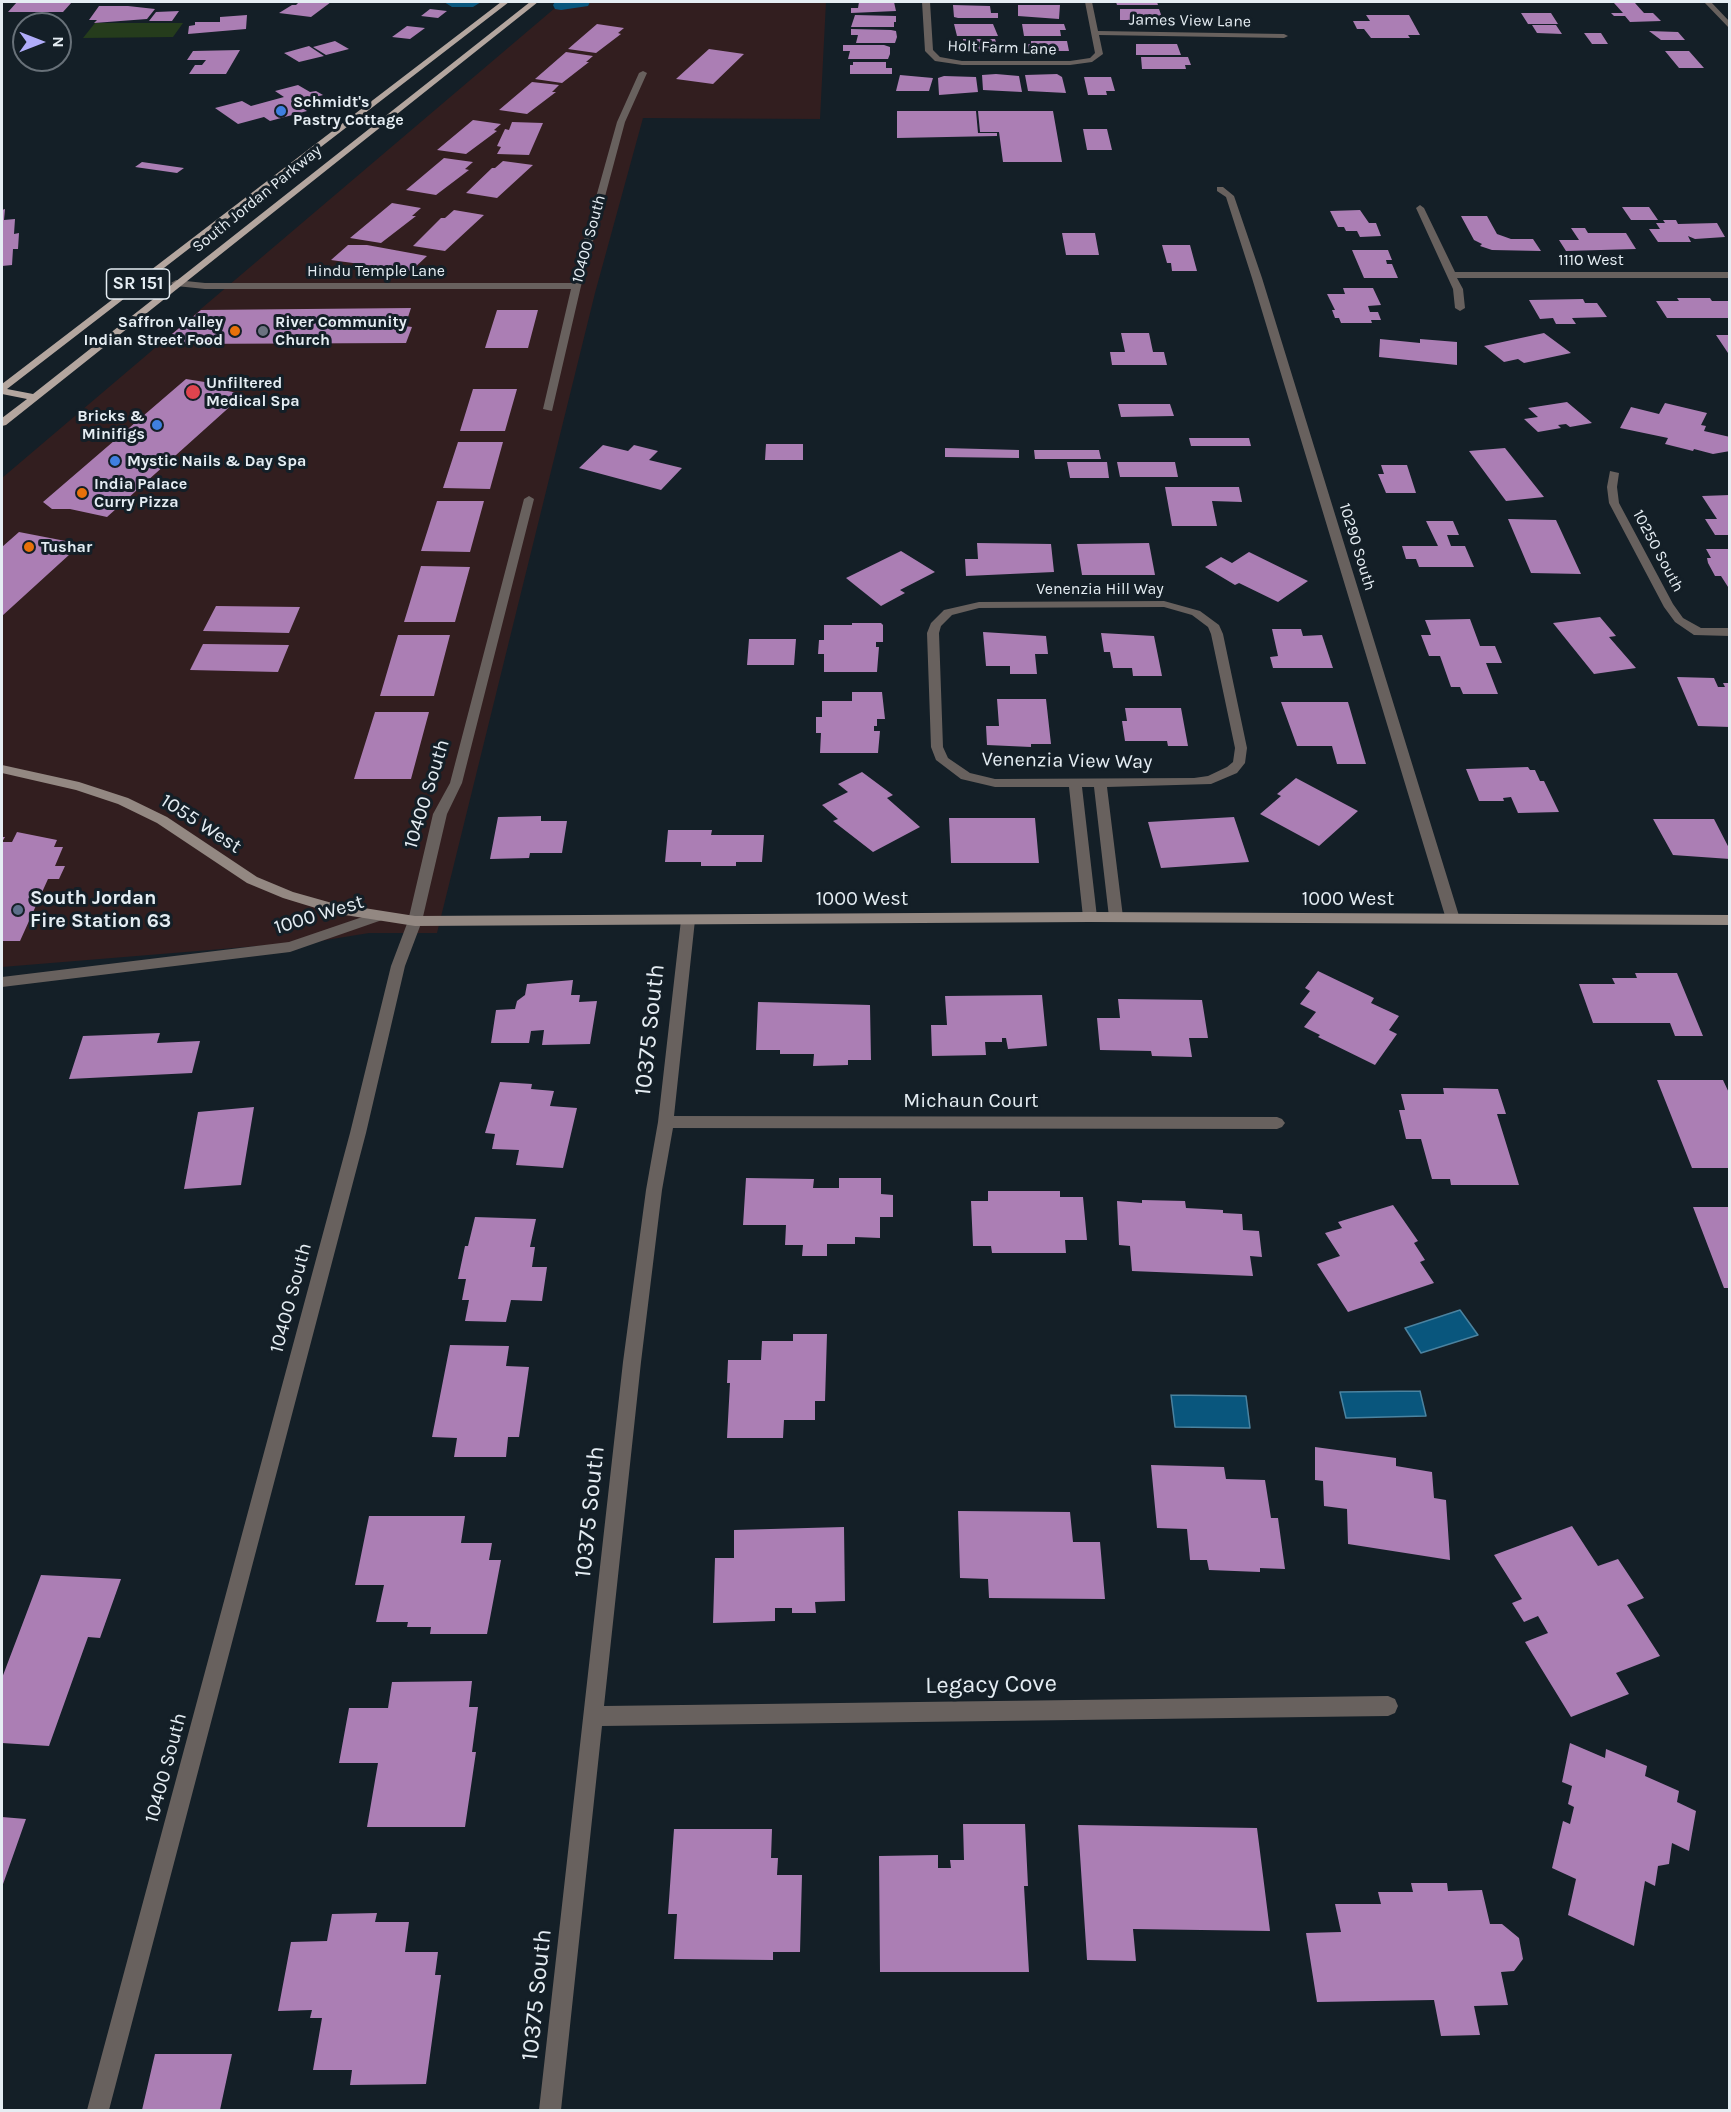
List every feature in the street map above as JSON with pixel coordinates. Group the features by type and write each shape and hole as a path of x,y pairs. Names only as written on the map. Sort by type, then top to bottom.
{"main road":[{"name":"South Jordan Parkway","path":"2,389 505,2"},
{"name":"South Jordan Parkway","path":"2,423 176,283 534,2"},
{"path":"2,389 34,397"}],"street":[{"name":"Holt Farm Lane","path":"926,2 929,51 938,59 962,63 1059,63 1092,60 1099,54 1095,33"},
{"path":"1088,2 1095,33"},
{"path":"1708,2 1730,27"},
{"name":"James View Lane","path":"1095,33 1284,36"},
{"name":"10400 South","path":"548,409 576,286 624,113 643,73"},
{"name":"10290 South","path":"1220,189 1230,196 1257,278 1453,919"},
{"path":"1420,208 1458,289 1460,308"},
{"name":"1110 West","path":"1452,275 1730,275"},
{"name":"Hindu Temple Lane","path":"176,283 205,286 576,286"},
{"name":"10250 South","path":"1614,473 1613,495 1619,513 1668,605 1679,620 1698,632 1730,632"},
{"name":"10400 South","path":"98,2110 358,1133 398,966 415,921 441,814 456,783 529,500"},
{"name":"Venenzia Hill Way","path":"941,618 957,609 979,605 1164,604 1196,613 1213,625 1217,634 1241,748 1239,763 1232,770"},
{"name":"Venenzia View Way","path":"941,618 934,625 933,633 937,747 942,760 954,770 979,781 1100,783 1194,782 1211,780 1232,770"},
{"name":"1055 West","path":"2,769 70,784 123,801 162,820 252,880 332,908 377,917"},
{"path":"1075,783 1090,917"},
{"path":"1100,783 1116,917"},
{"name":"1000 West","path":"2,982 290,947 377,917 415,921 1090,917 1730,920"},
{"name":"10375 South","path":"550,2110 633,1351 654,1190 666,1122 688,920"},
{"name":"Michaun Court","path":"666,1122 1276,1123"},
{"name":"Legacy Cove","path":"594,1716 1388,1706"}],"shaded area":[{"path":"562,2 826,2 820,119 643,118 595,293 437,933 369,933 320,941 2,967 2,478"}],"green space":[{"path":"95,23 183,23 173,37 83,38"}],"water":[{"path":"1460,1310 1478,1335 1421,1353 1405,1328"},
{"path":"1420,1391 1426,1416 1346,1418 1340,1392"},
{"path":"1171,1395 1246,1396 1250,1428 1175,1427"}],"building":[{"path":"17,2 72,2 63,12 8,12"},
{"path":"299,2 331,2 311,17 279,13"},
{"path":"859,2 894,2 896,11 851,13 851,8 858,8"},
{"path":"1116,2 1157,2 1158,5 1117,5"},
{"path":"1614,3 1635,3 1644,13 1653,13 1661,21 1630,22 1625,16 1614,16 1611,13 1623,13"},
{"path":"953,5 990,6 991,13 998,13 998,18 954,17"},
{"path":"1018,5 1060,5 1059,19 1018,16"},
{"path":"99,6 155,9 147,19 94,23 97,20 89,20"},
{"path":"430,9 447,11 438,18 421,16"},
{"path":"1120,9 1159,9 1163,20 1120,20"},
{"path":"179,11 172,21 149,21 156,12"},
{"path":"1521,13 1551,13 1558,24 1528,24"},
{"path":"247,15 246,29 188,34 189,26 195,25 195,22 220,22 220,17"},
{"path":"855,15 896,16 896,22 894,22 894,27 851,27"},
{"path":"1366,15 1409,15 1420,35 1408,35 1410,38 1371,38 1364,29 1357,29 1353,21 1370,21"},
{"path":"597,24 624,28 618,33 621,34 596,53 568,49"},
{"path":"954,24 993,24 998,36 957,36"},
{"path":"1022,24 1064,24 1066,30 1060,30 1061,36 1024,36"},
{"path":"1532,25 1556,25 1562,34 1537,33"},
{"path":"407,26 425,28 410,39 392,37"},
{"path":"851,29 891,30 896,31 897,37 895,43 856,43 858,35 851,35"},
{"path":"1649,31 1678,32 1685,40 1661,40"},
{"path":"1584,33 1601,33 1608,44 1592,44"},
{"path":"963,39 995,39 999,51 958,51 957,45 963,45"},
{"path":"335,41 349,49 326,55 313,47"},
{"path":"1031,41 1067,41 1069,51 1023,51 1022,44 1031,44"},
{"path":"1136,44 1177,44 1181,55 1136,55"},
{"path":"843,45 884,45 890,47 890,54 888,59 848,59 850,51 843,51"},
{"path":"309,46 324,56 299,62 284,53"},
{"path":"709,49 744,54 713,84 676,79"},
{"path":"240,50 226,74 189,74 195,65 202,65 206,60 187,60 193,51"},
{"path":"1665,51 1689,51 1704,68 1679,68"},
{"path":"566,52 593,56 586,62 589,62 562,83 535,79"},
{"path":"1141,57 1188,57 1191,65 1185,65 1186,69 1142,69"},
{"path":"853,62 886,62 886,68 892,68 892,74 850,74 850,65 853,65"},
{"path":"1057,74 1062,77 1066,93 1028,91 1025,75"},
{"path":"900,75 933,78 929,91 896,91"},
{"path":"982,75 1019,76 1022,92 983,90"},
{"path":"944,76 976,77 978,92 939,95 938,78"},
{"path":"1084,77 1111,77 1115,91 1106,91 1107,95 1088,95"},
{"path":"532,82 559,85 552,92 556,92 527,114 499,110"},
{"path":"298,85 310,92 316,91 323,95 316,97 322,101 301,107 307,111 270,121 264,117 238,124 215,108 242,101 251,106 284,97 275,91"},
{"path":"897,111 976,111 978,133 997,133 997,136 897,138"},
{"path":"978,111 1053,111 1062,162 1003,162 999,132 980,132"},
{"path":"473,120 501,124 494,130 497,131 466,154 437,150"},
{"path":"512,122 543,123 529,155 497,154 501,147 497,146 505,129 509,130"},
{"path":"1083,129 1107,129 1112,150 1087,150"},
{"path":"444,158 473,162 465,169 469,170 436,195 406,190"},
{"path":"503,161 533,165 497,198 466,193 492,168"},
{"path":"142,162 184,168 177,173 135,167"},
{"path":"392,203 421,208 412,216 416,216 381,243 350,238"},
{"path":"1622,207 1649,207 1658,220 1631,220"},
{"path":"5,209 4,220 15,219 14,234 19,233 18,249 13,249 12,265 2,266 2,210"},
{"path":"454,210 484,215 445,251 413,246 441,218 445,218"},
{"path":"1360,210 1369,223 1376,223 1381,236 1360,237 1357,231 1346,231 1344,227 1338,227 1330,211"},
{"path":"1461,216 1487,216 1497,234 1511,239 1533,239 1541,251 1492,250 1480,246 1482,244 1474,240"},
{"path":"1663,220 1676,220 1678,224 1717,223 1725,237 1695,239 1688,236 1691,242 1658,242 1649,229 1660,229 1656,223 1665,223"},
{"path":"1571,228 1585,228 1588,233 1626,233 1636,249 1566,251 1559,240 1579,240"},
{"path":"1062,233 1095,233 1099,255 1066,255"},
{"path":"348,245 367,245 427,256 411,271 331,260"},
{"path":"1162,245 1190,245 1197,271 1172,271 1171,263 1167,263"},
{"path":"1352,250 1388,250 1392,260 1386,260 1387,264 1392,264 1398,278 1364,278"},
{"path":"1343,288 1373,288 1381,305 1368,306 1370,312 1378,312 1381,320 1371,320 1372,323 1341,323 1339,318 1335,318 1332,310 1335,310 1327,294 1345,294"},
{"path":"1677,298 1710,298 1712,301 1730,301 1730,318 1667,318 1656,301 1679,301"},
{"path":"1583,299 1585,303 1597,303 1607,317 1572,318 1576,324 1556,324 1553,318 1540,319 1529,300"},
{"path":"411,308 405,326 412,327 406,343 175,344 172,334 201,310"},
{"path":"497,310 538,310 528,348 485,348"},
{"path":"1121,333 1149,333 1153,352 1164,352 1167,365 1112,365 1110,352 1125,352"},
{"path":"1544,333 1571,353 1524,363 1518,359 1504,362 1484,346"},
{"path":"1716,335 1730,335 1730,356"},
{"path":"1380,339 1420,343 1420,339 1457,342 1457,365 1379,357"},
{"path":"186,379 217,384 211,388 244,394 107,517 70,509 52,509 43,502"},
{"path":"473,389 517,389 505,431 460,431"},
{"path":"1567,402 1592,423 1570,427 1566,424 1558,425 1561,428 1538,432 1524,419 1538,417 1528,408"},
{"path":"1665,403 1707,413 1701,425 1706,426 1704,431 1730,437 1730,451 1713,454 1694,449 1693,451 1665,444 1668,438 1620,428 1631,407 1659,414"},
{"path":"1118,404 1170,404 1174,416 1121,417"},
{"path":"1189,438 1249,438 1251,446 1191,446"},
{"path":"458,442 503,442 490,489 443,488"},
{"path":"766,444 803,444 803,460 765,460"},
{"path":"603,445 628,451 634,445 658,451 649,460 682,468 661,490 579,468"},
{"path":"945,448 1019,450 1019,458 945,457"},
{"path":"1505,448 1544,497 1506,501 1469,451"},
{"path":"1034,450 1099,450 1101,459 1035,459"},
{"path":"1067,462 1107,462 1109,478 1070,478"},
{"path":"1117,462 1175,462 1178,477 1120,477"},
{"path":"1381,465 1407,465 1416,493 1386,493 1378,474 1384,474"},
{"path":"1165,487 1239,487 1242,502 1212,501 1217,526 1172,526"},
{"path":"1730,495 1730,535 1715,535 1705,519 1717,519 1702,496"},
{"path":"437,501 484,501 470,552 421,551"},
{"path":"1508,519 1556,520 1581,574 1531,573"},
{"path":"1426,521 1453,521 1459,535 1447,535 1451,546 1465,546 1474,567 1419,567 1416,559 1406,559 1402,546 1438,546"},
{"path":"19,532 81,544 2,616 2,547"},
{"path":"977,543 1051,544 1054,572 966,576 965,559 978,559"},
{"path":"1149,543 1155,575 1082,575 1077,544"},
{"path":"1706,549 1730,549 1730,590 1721,576 1715,576 1708,563 1707,558 1711,558"},
{"path":"901,551 935,572 900,590 905,593 881,606 846,578"},
{"path":"1249,552 1308,581 1278,602 1239,583 1235,585 1205,567 1221,557 1232,563"},
{"path":"421,566 470,567 455,622 404,622"},
{"path":"216,606 300,607 289,633 203,631"},
{"path":"1600,617 1616,636 1609,637 1636,668 1594,674 1553,623"},
{"path":"1470,619 1480,646 1495,646 1502,663 1486,663 1498,694 1463,694 1460,687 1451,687 1440,656 1429,656 1421,635 1431,635 1425,620"},
{"path":"852,623 881,623 883,625 883,642 876,642 876,647 879,647 877,672 824,672 824,654 818,654 819,640 824,640 824,625 852,625"},
{"path":"1272,629 1301,629 1303,636 1322,635 1333,668 1273,668 1270,657 1278,656"},
{"path":"983,632 1046,636 1048,654 1035,654 1037,674 1010,674 1010,666 986,666"},
{"path":"1101,633 1154,636 1162,676 1133,676 1132,668 1113,668 1110,652 1104,652"},
{"path":"398,635 450,635 434,696 380,696"},
{"path":"749,639 796,639 794,665 747,665"},
{"path":"203,644 289,645 278,672 190,670"},
{"path":"1677,677 1714,678 1718,687 1725,687 1723,683 1730,683 1730,727 1698,726"},
{"path":"852,692 882,692 885,719 877,719 877,726 874,726 874,731 880,731 878,753 820,753 821,733 816,733 816,717 822,717 822,701 852,701"},
{"path":"997,699 1046,699 1051,744 1031,744 1031,747 987,745 986,726 999,726"},
{"path":"1281,702 1348,702 1366,764 1337,764 1332,746 1297,746"},
{"path":"1125,708 1181,708 1188,746 1168,746 1167,741 1125,741 1122,721 1127,721"},
{"path":"375,712 429,712 411,779 354,779"},
{"path":"1528,767 1530,770 1535,770 1540,781 1544,781 1559,812 1518,813 1511,797 1503,798 1504,801 1479,801 1466,769"},
{"path":"862,772 893,795 887,798 920,827 873,852 833,821 838,819 822,805 848,792 838,784"},
{"path":"1296,778 1358,811 1319,846 1260,814 1281,796 1277,794"},
{"path":"541,816 541,821 567,821 562,853 530,853 529,858 490,859 498,817"},
{"path":"1234,817 1249,862 1161,868 1148,822"},
{"path":"949,818 1035,818 1039,863 951,863"},
{"path":"1653,819 1714,819 1730,850 1730,859 1673,855"},
{"path":"668,830 712,830 711,835 764,835 762,862 736,862 736,866 701,866 701,862 665,862"},
{"name":"South Jordan Fire Station 63","path":"17,832 57,840 54,847 63,847 55,866 65,866 59,879 48,879 20,941 2,941 2,842 12,842"},
{"path":"1318,971 1374,998 1371,1003 1399,1016 1389,1030 1397,1034 1375,1065 1318,1037 1320,1035 1304,1027 1316,1012 1300,1004 1310,991 1305,988"},
{"path":"1635,973 1677,973 1703,1036 1675,1036 1670,1023 1593,1023 1579,984 1615,984 1612,978 1637,978"},
{"path":"573,980 571,995 580,995 579,1002 597,1001 590,1044 542,1045 544,1030 531,1031 529,1043 491,1043 496,1010 515,1009 517,1001 525,995 527,984"},
{"path":"1042,995 1047,1046 1008,1049 1006,1038 1002,1038 1002,1042 985,1042 986,1055 932,1056 931,1025 947,1025 945,996"},
{"path":"1118,999 1202,1000 1208,1038 1189,1038 1192,1057 1152,1056 1151,1051 1100,1050 1097,1018 1120,1018"},
{"path":"758,1002 870,1005 871,1060 848,1060 848,1065 813,1066 814,1054 780,1054 780,1050 756,1050"},
{"path":"160,1033 157,1043 200,1041 192,1073 69,1079 83,1036"},
{"path":"1657,1080 1723,1080 1730,1095 1730,1168 1692,1168"},
{"path":"500,1082 532,1084 531,1089 554,1091 550,1106 577,1108 563,1168 516,1165 519,1150 492,1149 495,1134 485,1133"},
{"path":"1443,1088 1498,1089 1506,1114 1497,1114 1519,1185 1451,1185 1450,1179 1432,1179 1421,1139 1406,1139 1399,1110 1405,1110 1401,1094 1444,1094"},
{"path":"254,1107 241,1185 184,1189 198,1112"},
{"path":"746,1178 814,1179 813,1188 839,1188 839,1178 881,1178 881,1194 893,1195 893,1217 880,1217 880,1238 855,1237 855,1244 827,1244 827,1256 802,1256 803,1245 785,1245 786,1225 743,1225"},
{"path":"988,1191 1060,1191 1060,1197 1083,1197 1087,1240 1065,1240 1066,1253 992,1253 991,1246 973,1246 971,1201 988,1201"},
{"path":"1142,1200 1185,1201 1186,1208 1223,1210 1223,1213 1242,1214 1243,1230 1259,1231 1262,1257 1250,1256 1253,1276 1132,1271 1130,1246 1119,1245 1117,1201 1142,1203"},
{"path":"1393,1205 1418,1241 1414,1243 1425,1260 1420,1262 1434,1283 1348,1312 1317,1264 1340,1256 1325,1233 1342,1228 1338,1222"},
{"path":"1693,1207 1729,1207 1730,1288 1724,1288"},
{"path":"475,1217 536,1219 530,1247 535,1247 532,1267 547,1267 542,1301 511,1300 506,1322 465,1321 469,1300 462,1300 466,1279 458,1279 465,1246 468,1246"},
{"path":"793,1334 827,1334 825,1401 815,1401 815,1420 784,1420 783,1438 727,1438 730,1383 727,1383 728,1360 761,1360 762,1341 793,1341"},
{"path":"450,1345 509,1346 506,1366 529,1367 519,1437 508,1437 506,1457 454,1457 457,1438 432,1437"},
{"path":"1315,1447 1396,1458 1396,1466 1432,1472 1434,1498 1446,1500 1450,1560 1348,1544 1347,1509 1324,1506 1323,1481 1315,1480"},
{"path":"1151,1465 1224,1467 1226,1479 1265,1480 1271,1518 1278,1518 1285,1569 1260,1568 1260,1572 1209,1570 1207,1560 1190,1560 1187,1529 1157,1528"},
{"path":"958,1511 1070,1512 1073,1542 1100,1542 1105,1599 989,1598 988,1579 960,1578"},
{"path":"369,1516 465,1516 461,1543 492,1543 489,1560 501,1560 487,1634 430,1634 431,1627 407,1627 408,1622 376,1622 384,1585 355,1585"},
{"path":"1572,1526 1598,1566 1618,1559 1644,1598 1627,1605 1660,1656 1616,1673 1629,1694 1571,1717 1525,1642 1548,1633 1538,1616 1524,1622 1512,1603 1522,1599 1494,1555"},
{"path":"844,1527 845,1601 815,1602 816,1613 792,1613 792,1608 775,1608 775,1621 713,1623 715,1558 734,1558 734,1530"},
{"path":"41,1575 121,1579 100,1638 88,1637 49,1746 2,1743 2,1678"},
{"path":"472,1681 469,1707 478,1707 472,1752 476,1752 465,1827 367,1827 378,1763 339,1763 349,1708 388,1708 392,1682"},
{"path":"1570,1743 1605,1758 1606,1749 1647,1766 1645,1776 1679,1791 1677,1802 1696,1811 1689,1851 1672,1843 1669,1864 1658,1866 1655,1886 1645,1881 1634,1946 1568,1915 1576,1879 1552,1868 1563,1821 1570,1824 1574,1807 1568,1804 1572,1786 1562,1782"},
{"path":"2,1817 26,1819 2,1887"},
{"path":"963,1824 1025,1824 1028,1886 1024,1886 1029,1972 880,1972 879,1856 938,1855 938,1868 951,1868 950,1860 964,1860"},
{"path":"1078,1825 1257,1828 1270,1931 1133,1929 1136,1961 1087,1960"},
{"path":"674,1829 772,1829 771,1858 778,1858 777,1875 802,1875 800,1952 773,1952 773,1960 674,1959 677,1914 668,1914"},
{"path":"1411,1883 1447,1883 1448,1891 1482,1890 1490,1924 1502,1924 1519,1938 1523,1959 1514,1971 1501,1972 1508,2005 1474,2006 1480,2035 1441,2036 1434,2000 1317,2002 1306,1933 1341,1932 1335,1904 1381,1904 1378,1892 1413,1892"},
{"path":"377,1913 375,1922 409,1922 405,1952 438,1952 435,1975 441,1975 426,2084 350,2085 352,2070 313,2070 322,2018 310,2018 312,2010 278,2011 291,1942 327,1941 332,1914"},
{"path":"155,2054 232,2054 220,2110 142,2110"}],"waterway":[{"path":"452,2 473,2"},
{"path":"561,5 582,2"}],"place":[{"name":"Schmidt's Pastry Cottage","path":"281,111"},
{"name":"Saffron Valley Indian Street Food","path":"235,331"},
{"name":"River Community Church","path":"263,331"},
{"name":"Unfiltered Medical Spa","path":"193,392"},
{"name":"Bricks & Minifigs","path":"157,425"},
{"name":"Mystic Nails & Day Spa","path":"115,461"},
{"name":"India Palace Curry Pizza","path":"82,493"},
{"name":"Tushar","path":"29,547"},
{"name":"South Jordan Fire Station 63","path":"18,910"}]}
